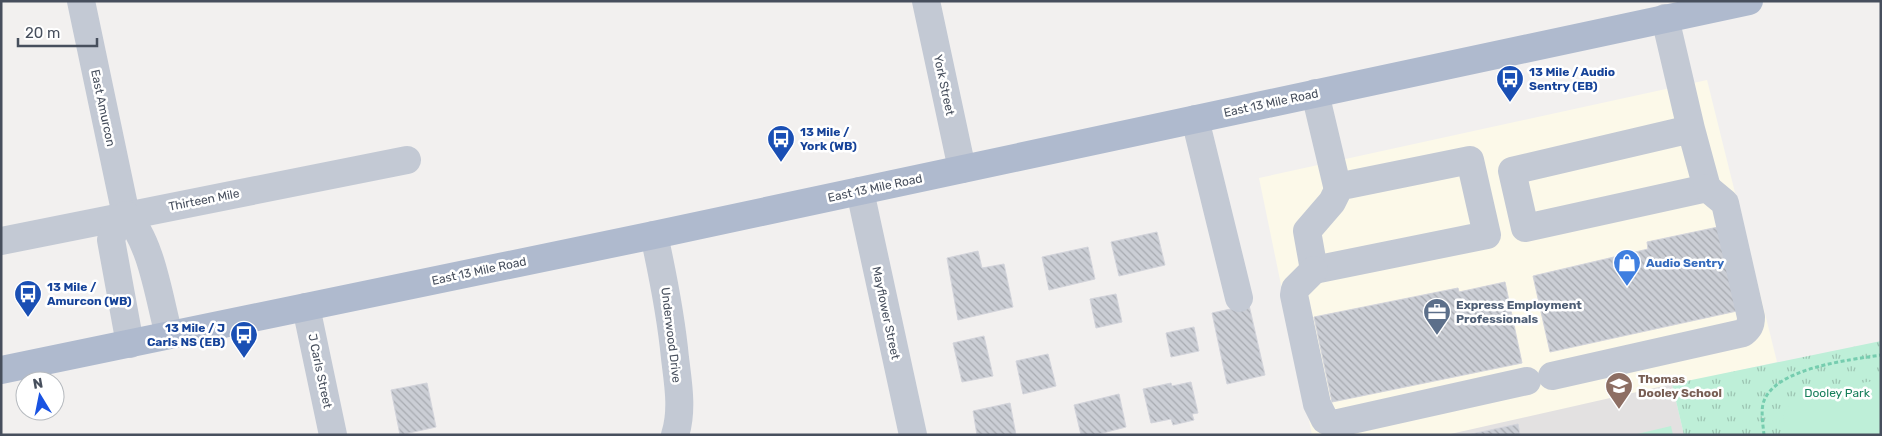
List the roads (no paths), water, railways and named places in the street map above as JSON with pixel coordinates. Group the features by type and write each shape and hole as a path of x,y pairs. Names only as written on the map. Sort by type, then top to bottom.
{"main road":[{"name":"East 13 Mile Road","path":"1,370 654,235 1748,1"}],"street":[{"name":"East Amurcon","path":"81,1 126,215 135,225 147,254 169,335"},
{"name":"York Street","path":"926,1 962,169"},
{"path":"1337,187 1470,160 1487,235 1314,270 1295,289 1294,295 1317,404 1325,420 1334,424 1743,333 1751,325 1751,317 1725,203 1707,188 1691,129 1666,18"},
{"path":"1314,270 1307,232 1332,202 1337,187 1315,93"},
{"path":"1195,119 1239,298"},
{"path":"1691,129 1512,171 1524,228 1707,188"},
{"name":"Thirteen Mile","path":"1,241 406,160"},
{"name":"Mayflower Street","path":"860,191 913,435"},
{"path":"126,215 115,228 111,240 130,344"},
{"name":"Underwood Drive","path":"654,235 669,305 678,379 679,409 675,435"},
{"name":"J Carls Street","path":"306,306 334,435"}],"place":[{"name":"13 Mile / Audio Sentry (EB)","path":"1510,103"},
{"name":"13 Mile / York (WB)","path":"781,163"},
{"name":"Audio Sentry","path":"1627,287"},
{"name":"13 Mile / Amurcon (WB)","path":"28,318"},
{"name":"Express Employment Professionals","path":"1437,336"},
{"name":"13 Mile / J Carls NS (EB)","path":"244,359"},
{"name":"Thomas Dooley School","path":"1619,410"}],"park label":[{"name":"Dooley Park","path":"1837,393"}]}
